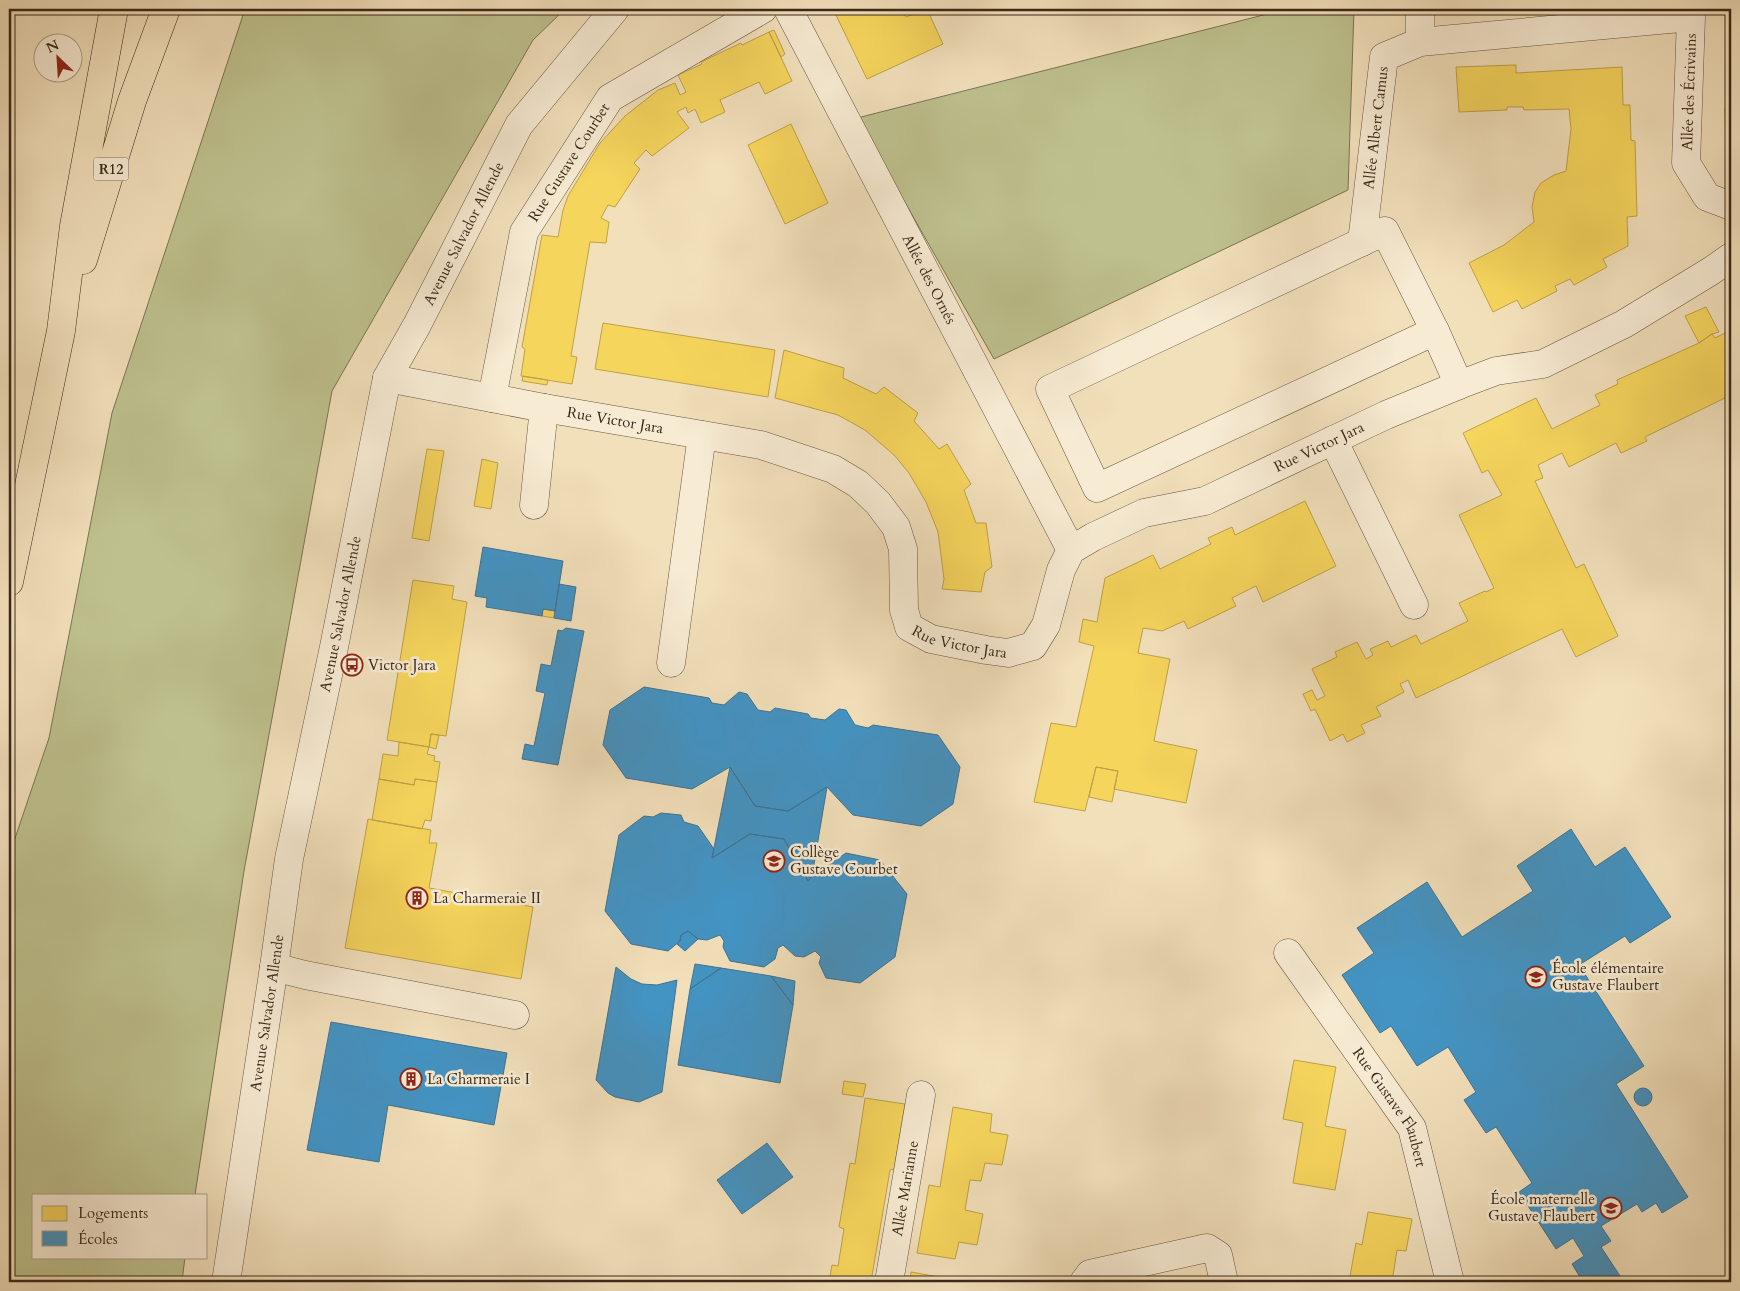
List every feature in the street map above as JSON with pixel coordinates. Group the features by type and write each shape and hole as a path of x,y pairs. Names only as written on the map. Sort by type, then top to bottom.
{"main road":[{"name":"R12","path":"9,582 61,331 74,226 114,9"},
{"name":"R12","path":"61,331 132,101 166,9"}],"street":[{"name":"Avenue Salvador Allende","path":"226,1282 289,859 334,647 387,378 417,325 520,125 615,9"},
{"name":"Rue Gustave Courbet","path":"492,398 524,232 610,98 763,9"},
{"name":"Allée des Ornés","path":"788,9 1071,550"},
{"path":"1420,9 1420,42"},
{"name":"Allée des Écrivains","path":"1420,42 1691,17 1686,163 1707,197 1731,206"},
{"name":"Allée Albert Camus","path":"1362,242 1384,56 1420,42"},
{"path":"1117,526 1050,389 1385,230 1435,331 1459,385"},
{"name":"Rue Victor Jara","path":"387,378 544,408 761,445 833,469 858,484 878,503 896,527 903,550 904,610 909,627 931,639 1008,653 1033,646 1046,625 1061,570 1071,550 1144,513 1205,501 1386,415 1459,385 1496,372 1543,364 1624,324 1731,257"},
{"path":"1097,488 1435,331"},
{"path":"534,505 544,408"},
{"path":"671,663 702,436"},
{"path":"1333,440 1414,605"},
{"name":"Rue Gustave Flaubert","path":"1288,953 1412,1128 1450,1282"},
{"path":"274,967 305,975 515,1015"},
{"name":"Allée Marianne","path":"889,1282 921,1095"},
{"path":"1084,1282 1090,1274 1207,1248 1218,1255 1224,1282"}],"green space":[{"path":"245,9 565,9 533,40 332,391 244,871 195,1194 32,1194 32,1258 185,1258 182,1282 9,1282 9,856 49,738 112,413"},
{"path":"1287,9 1354,9 1348,190 994,359 857,118"}],"building: Logements":[{"path":"833,9 902,9 906,17 927,9 943,44 867,79"},
{"path":"1726,9 1731,9 1731,54 1728,54"},
{"path":"774,30 785,54 781,57 769,32"},
{"path":"769,32 792,81 765,94 759,82 720,100 725,112 701,123 695,109 688,113 686,107 677,112 689,128 652,156 646,150 634,163 640,169 615,207 608,205 601,218 609,222 606,243 590,242 571,356 577,357 572,384 521,376 525,349 522,347 542,235 558,237 563,210 568,196 600,143 625,116 658,90 675,83 680,95 686,92 678,75 741,43 742,45"},
{"path":"1516,65 1516,73 1622,67 1623,105 1630,105 1631,140 1635,141 1637,216 1627,217 1628,246 1603,259 1607,267 1574,285 1570,279 1555,286 1557,291 1522,309 1517,300 1493,312 1469,263 1504,245 1534,222 1532,207 1535,192 1541,183 1554,175 1566,171 1571,129 1569,109 1524,110 1523,107 1507,107 1507,110 1459,112 1456,67"},
{"path":"1731,107 1731,156 1726,148 1725,108"},
{"path":"791,124 828,203 785,224 748,145"},
{"path":"1706,307 1719,332 1712,334 1699,343 1685,316"},
{"path":"603,323 775,350 768,397 595,369"},
{"path":"1731,330 1731,395 1645,437 1647,441 1621,453 1616,443 1569,467 1562,453 1538,465 1543,478 1535,481 1576,568 1584,564 1618,636 1576,657 1562,629 1416,698 1408,680 1400,684 1404,692 1376,707 1381,716 1361,725 1365,733 1347,742 1343,734 1330,741 1315,709 1311,711 1303,694 1312,690 1317,700 1325,696 1312,669 1337,657 1335,652 1357,642 1366,659 1373,655 1370,649 1388,641 1391,647 1416,635 1421,644 1468,621 1459,603 1494,588 1459,515 1502,495 1488,470 1482,473 1463,433 1536,398 1552,429 1600,405 1595,395 1618,384 1617,380 1699,343 1712,334 1715,338"},
{"path":"784,350 844,368 843,378 876,394 884,387 918,413 914,421 939,449 947,444 971,484 964,490 976,523 986,523 992,567 985,572 981,592 942,589 944,579 938,532 926,502 909,473 894,455 865,430 838,415 775,398"},
{"path":"523,376 548,380 547,385 522,381"},
{"path":"427,449 444,451 429,541 412,538"},
{"path":"482,459 498,463 491,509 474,506"},
{"path":"1305,501 1336,566 1263,602 1256,586 1232,598 1236,606 1188,629 1184,621 1162,631 1143,628 1138,653 1170,659 1154,741 1197,750 1186,803 1114,789 1118,771 1096,767 1085,811 1034,802 1051,723 1076,727 1094,646 1079,642 1083,619 1097,622 1105,578 1153,555 1160,569 1211,544 1208,538 1232,527 1235,535"},
{"path":"413,580 454,586 452,599 467,602 446,736 431,734 429,747 387,740"},
{"path":"543,609 555,611 554,618 542,616"},
{"path":"431,734 439,735 436,749 429,747"},
{"path":"399,742 429,747 427,754 435,756 434,761 440,762 437,782 415,779 414,785 379,779 383,754 398,756"},
{"path":"1096,767 1118,771 1112,802 1089,797"},
{"path":"379,779 414,785 415,779 437,782 431,821 425,820 422,829 372,820"},
{"name":"La Charmeraie II","path":"368,819 431,830 429,843 437,843 429,888 533,907 521,979 345,948"},
{"path":"1294,1060 1336,1067 1325,1126 1346,1130 1335,1190 1293,1183 1303,1123 1283,1119"},
{"path":"844,1081 866,1084 863,1097 842,1094"},
{"path":"865,1098 905,1104 894,1169 890,1170 871,1282 829,1282 832,1265 838,1266 844,1229 839,1227 850,1163 855,1164"},
{"path":"953,1107 992,1114 990,1132 1008,1135 1002,1165 985,1163 981,1181 970,1180 965,1210 983,1214 977,1245 959,1242 955,1259 917,1253 929,1185 940,1187"},
{"path":"1368,1212 1412,1219 1406,1251 1397,1250 1392,1282 1349,1282 1356,1243 1362,1245"},
{"path":"911,1272 950,1279 950,1282 910,1282"}],"building: Écoles":[{"path":"483,547 563,561 555,611 543,609 542,616 486,607 487,598 475,596"},
{"path":"559,584 576,587 571,621 554,618"},
{"path":"566,628 584,631 558,765 522,759 525,744 534,746 545,693 536,691 541,664 551,666 558,630 562,631"},
{"path":"644,687 709,698 712,703 724,705 739,692 747,694 758,710 770,712 775,708 808,714 811,718 825,720 839,709 846,710 855,725 868,728 873,725 938,735 960,767 953,804 921,826 853,815 827,787 788,811 755,806 730,767 692,789 626,778 603,745 610,710"},
{"path":"730,767 755,806 788,811 827,787 812,876 808,881 784,839 750,834 712,858"},
{"path":"661,813 681,815 684,822 698,826 714,849 712,858 750,834 784,839 808,881 812,876 846,853 880,860 907,894 895,957 860,983 826,978 819,963 821,957 815,951 804,957 795,956 783,945 778,948 775,959 764,967 730,961 723,947 724,941 720,935 707,940 698,939 688,931 681,935 680,941 668,951 631,944 605,911 619,835 644,816 653,817"},
{"path":"1571,829 1595,867 1625,847 1671,917 1630,943 1625,936 1579,965 1644,1066 1616,1084 1688,1197 1662,1213 1656,1203 1642,1212 1637,1204 1601,1226 1611,1241 1601,1247 1624,1282 1583,1282 1572,1264 1584,1256 1573,1238 1556,1249 1519,1192 1532,1183 1496,1127 1486,1133 1464,1100 1476,1092 1448,1047 1417,1066 1391,1026 1380,1033 1342,975 1374,953 1357,928 1427,882 1462,937 1533,891 1517,866"},
{"path":"688,931 698,939 685,951 677,944 680,941 681,935"},
{"path":"695,964 721,968 690,989"},
{"path":"616,967 631,979 642,984 657,985 677,980 662,1092 639,1102 615,1097 608,1093 596,1080"},
{"path":"721,968 771,976 793,1005 780,1083 678,1065 690,989"},
{"path":"771,976 795,981 793,1005"},
{"name":"La Charmeraie I","path":"331,1022 507,1053 494,1125 388,1105 379,1162 307,1150"},
{"path":"1639,1088 1647,1088 1652,1093 1650,1104 1639,1106 1634,1101 1634,1093"},
{"path":"767,1143 793,1177 742,1214 717,1180"}],"place":[{"name":"Victor Jara","path":"352,665"},
{"name":"Collège Gustave Courbet","path":"774,861"},
{"name":"La Charmeraie II","path":"417,898"},
{"name":"École élémentaire Gustave Flaubert","path":"1536,977"},
{"name":"La Charmeraie I","path":"411,1079"},
{"name":"École maternelle Gustave Flaubert","path":"1611,1208"}]}
